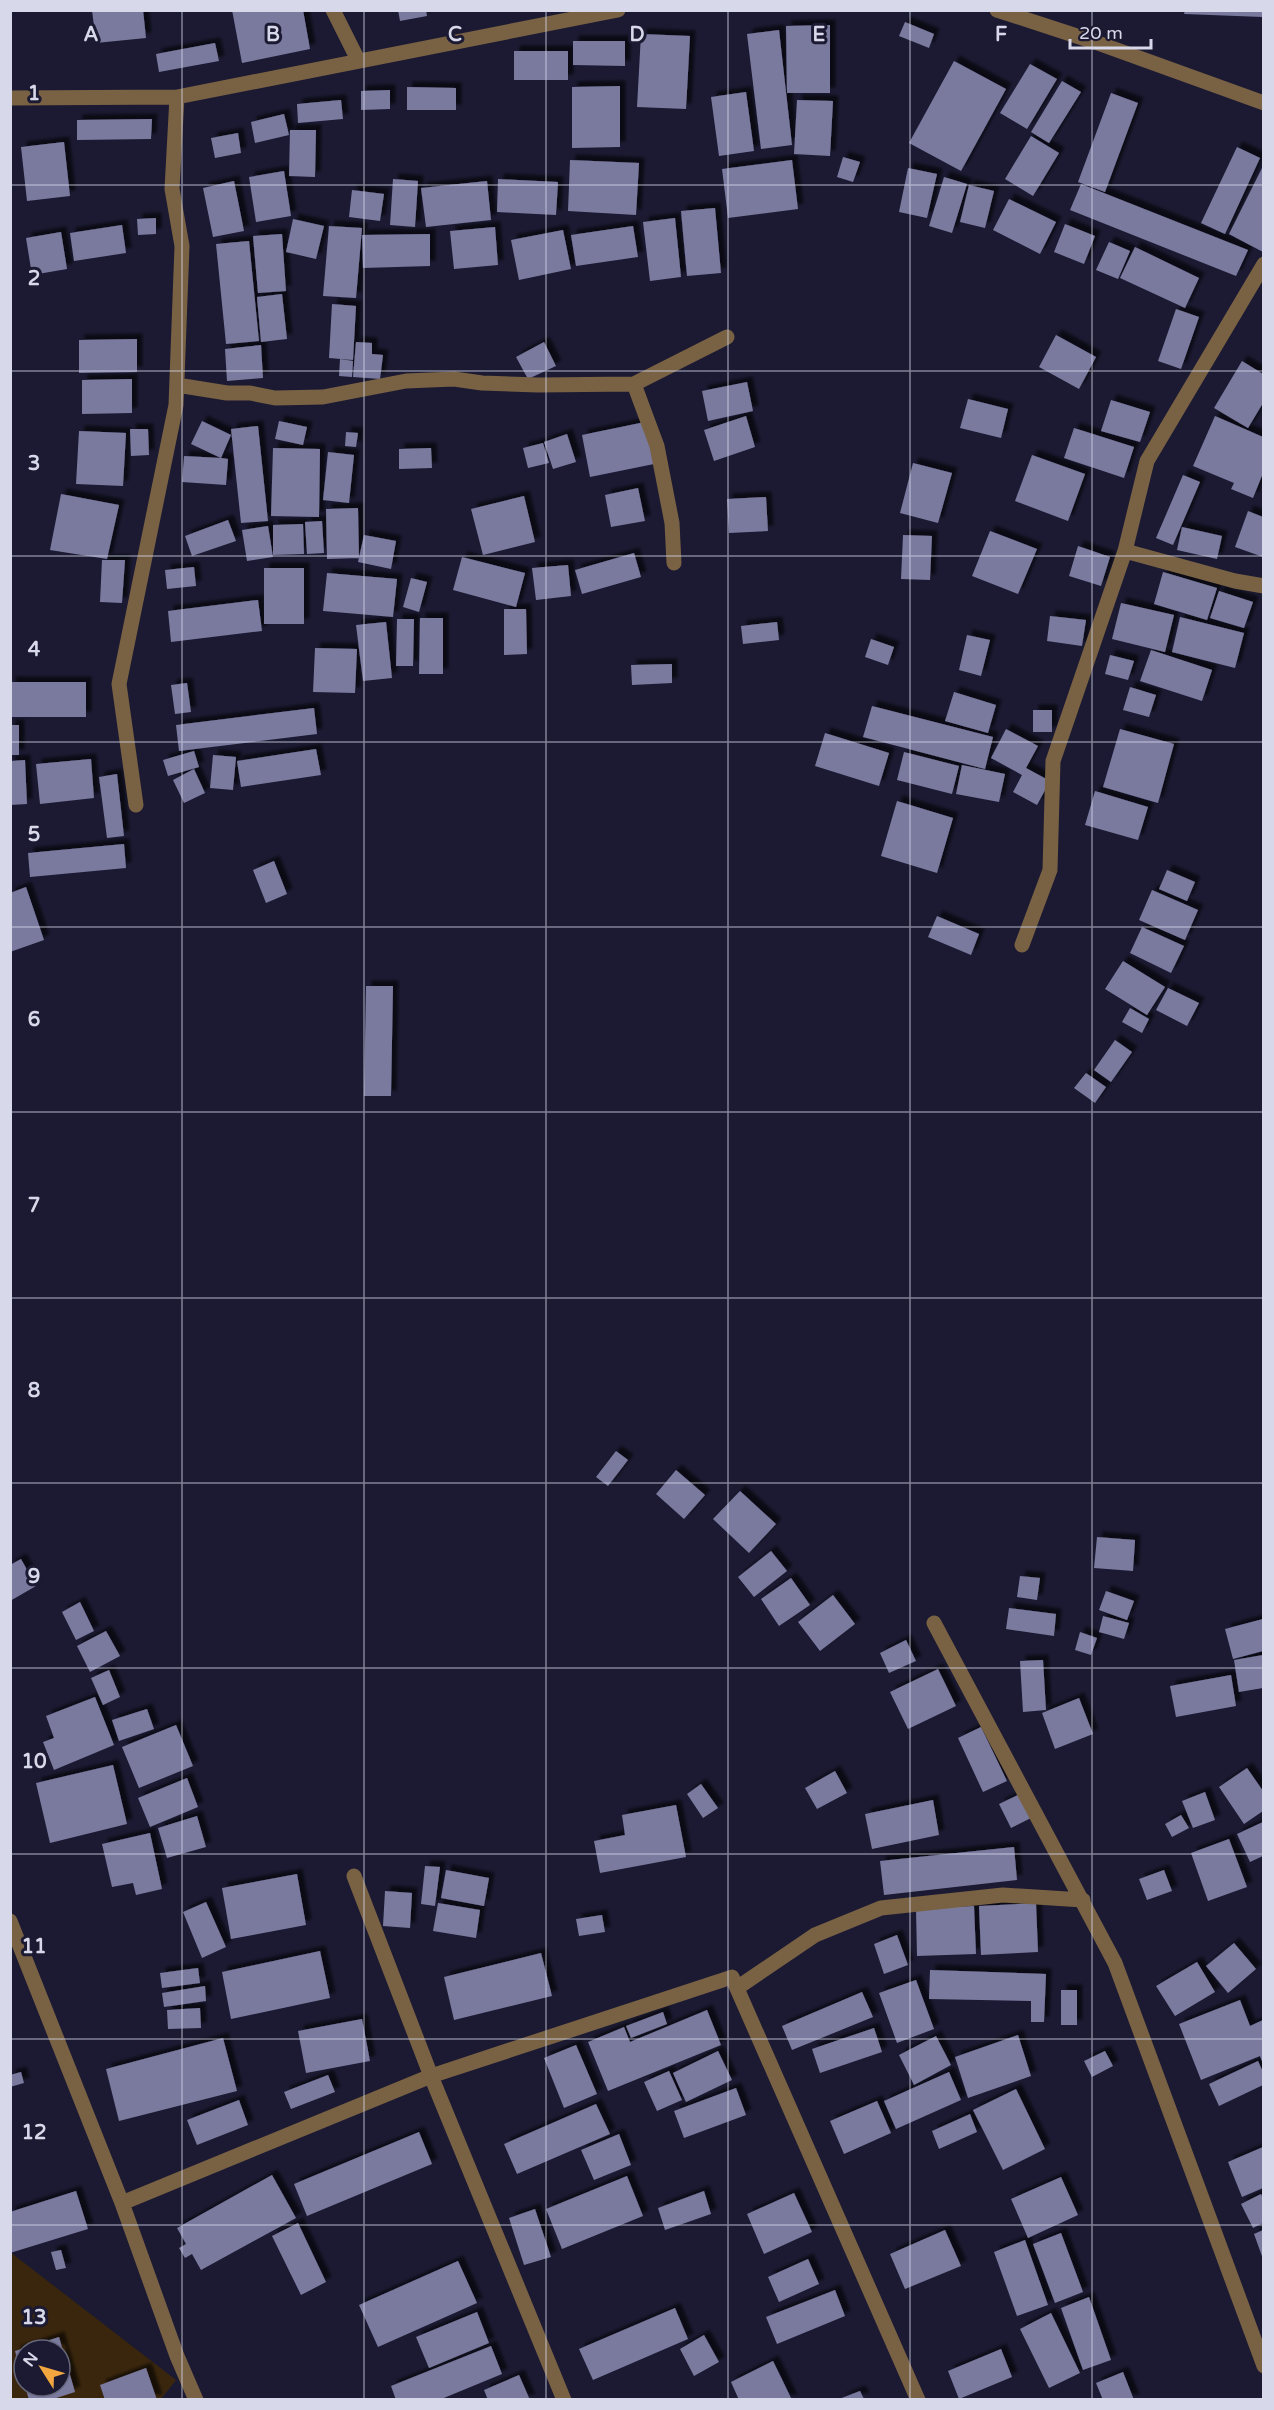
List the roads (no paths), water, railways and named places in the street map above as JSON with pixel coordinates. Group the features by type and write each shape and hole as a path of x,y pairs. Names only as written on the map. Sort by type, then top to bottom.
{"street":[{"path":"333,10 357,60"},
{"path":"10,98 177,97 618,10"},
{"path":"997,10 1095,42 1263,103"},
{"path":"136,805 119,684 176,405 182,246 172,189 177,97"},
{"path":"1023,945 1050,870 1053,761 1125,551 1147,461 1263,264"},
{"path":"177,386 227,393 250,393 275,398 323,397 406,381 454,379 482,383 538,385 634,384 727,337"},
{"path":"634,384 657,446 672,523 674,563"},
{"path":"1125,551 1235,581 1263,586"},
{"path":"934,1623 1115,1963 1263,2366"},
{"path":"354,1876 431,2076 564,2400"},
{"path":"737,1988 815,1935 881,1908 1004,1895 1083,1900"},
{"path":"10,1921 122,2203 177,2356 196,2400"},
{"path":"122,2203 431,2076 732,1977 918,2400"}]}
